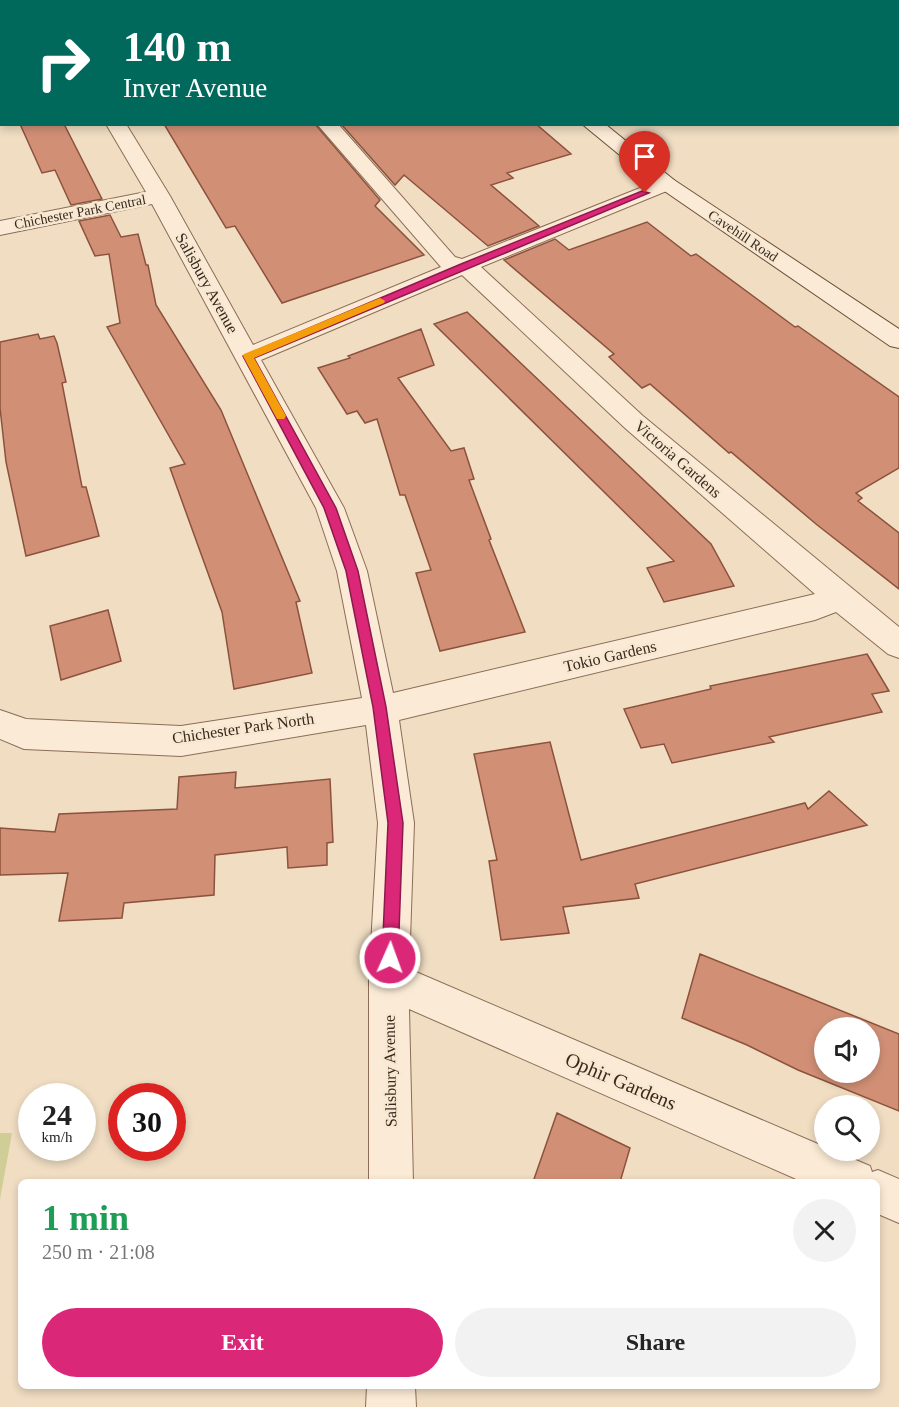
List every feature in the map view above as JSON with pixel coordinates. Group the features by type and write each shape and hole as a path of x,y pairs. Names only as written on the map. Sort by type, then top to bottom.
{"street":[{"name":"Salisbury Avenue","path":"117,126 159,196 330,508 352,571 380,707 396,823 389,980 391,1179"},
{"name":"Victoria Gardens","path":"329,126 447,262 464,266 478,275 634,422 839,597 899,645"},
{"name":"Cavehill Road","path":"594,126 667,184 899,340"},
{"path":"248,356 667,184"},
{"name":"Chichester Park Central","path":"0,228 159,196"},
{"name":"Tokio Gardens","path":"380,707 399,706 815,608 839,597"},
{"name":"Chichester Park North","path":"0,724 24,734 182,741 380,707"},
{"name":"Ophir Gardens","path":"389,980 847,1179"},
{"path":"880,1193 899,1201"},
{"path":"391,1389 391,1407"}],"shaded area":[{"path":"0,1133 12,1133 0,1199"}],"building":[{"path":"21,126 65,126 102,199 71,205 55,170 42,173"},
{"path":"165,126 317,126 380,200 375,206 424,255 282,303 235,226 226,228"},
{"path":"343,126 538,126 571,154 507,173 513,178 491,185 539,226 488,246 404,175 395,185"},
{"path":"110,215 121,237 138,234 146,265 148,265 156,305 221,410 300,601 296,602 312,673 234,689 222,612 170,468 185,464 107,327 120,323 109,254 95,256 79,221"},
{"path":"647,222 691,256 696,254 795,327 798,326 899,397 899,468 856,493 862,498 858,501 899,533 899,589 816,524 731,452 729,453 650,384 642,388 609,357 614,354 504,260 555,239 569,250"},
{"path":"467,312 711,544 734,586 664,602 647,568 674,561 434,324"},
{"path":"421,329 434,365 398,378 451,451 464,448 474,479 469,480 491,539 489,540 525,632 440,651 416,573 431,570 405,495 400,495 377,419 365,423 357,411 347,414 318,368 350,358 348,356"},
{"path":"38,334 40,339 54,336 57,343 66,382 62,383 82,487 86,487 99,536 26,556 6,462 0,408 0,342"},
{"path":"108,610 121,661 61,680 50,626"},
{"path":"867,654 889,691 872,694 882,712 769,737 774,742 672,763 664,744 641,748 624,709 711,689 710,686"},
{"path":"550,742 581,860 805,803 808,809 829,791 867,825 635,884 639,898 563,907 569,933 501,940 489,861 497,860 474,754"},
{"path":"236,772 235,788 330,779 333,842 327,843 327,865 288,868 287,847 215,855 214,895 124,903 122,918 59,921 68,873 0,875 0,828 55,832 59,814 177,809 179,777"},
{"path":"700,954 857,1017 814,1017 814,1076 682,1018"},
{"path":"880,1026 899,1034 899,1111 880,1103 880,1095 860,1095 830,1083 880,1083"},
{"path":"557,1113 630,1148 621,1179 534,1179"}],"slow traffic":[{"path":"281,416 248,356 380,301"}],"route":[{"path":"390,958 396,823 380,707 352,571 330,508 248,356 645,193"}]}
